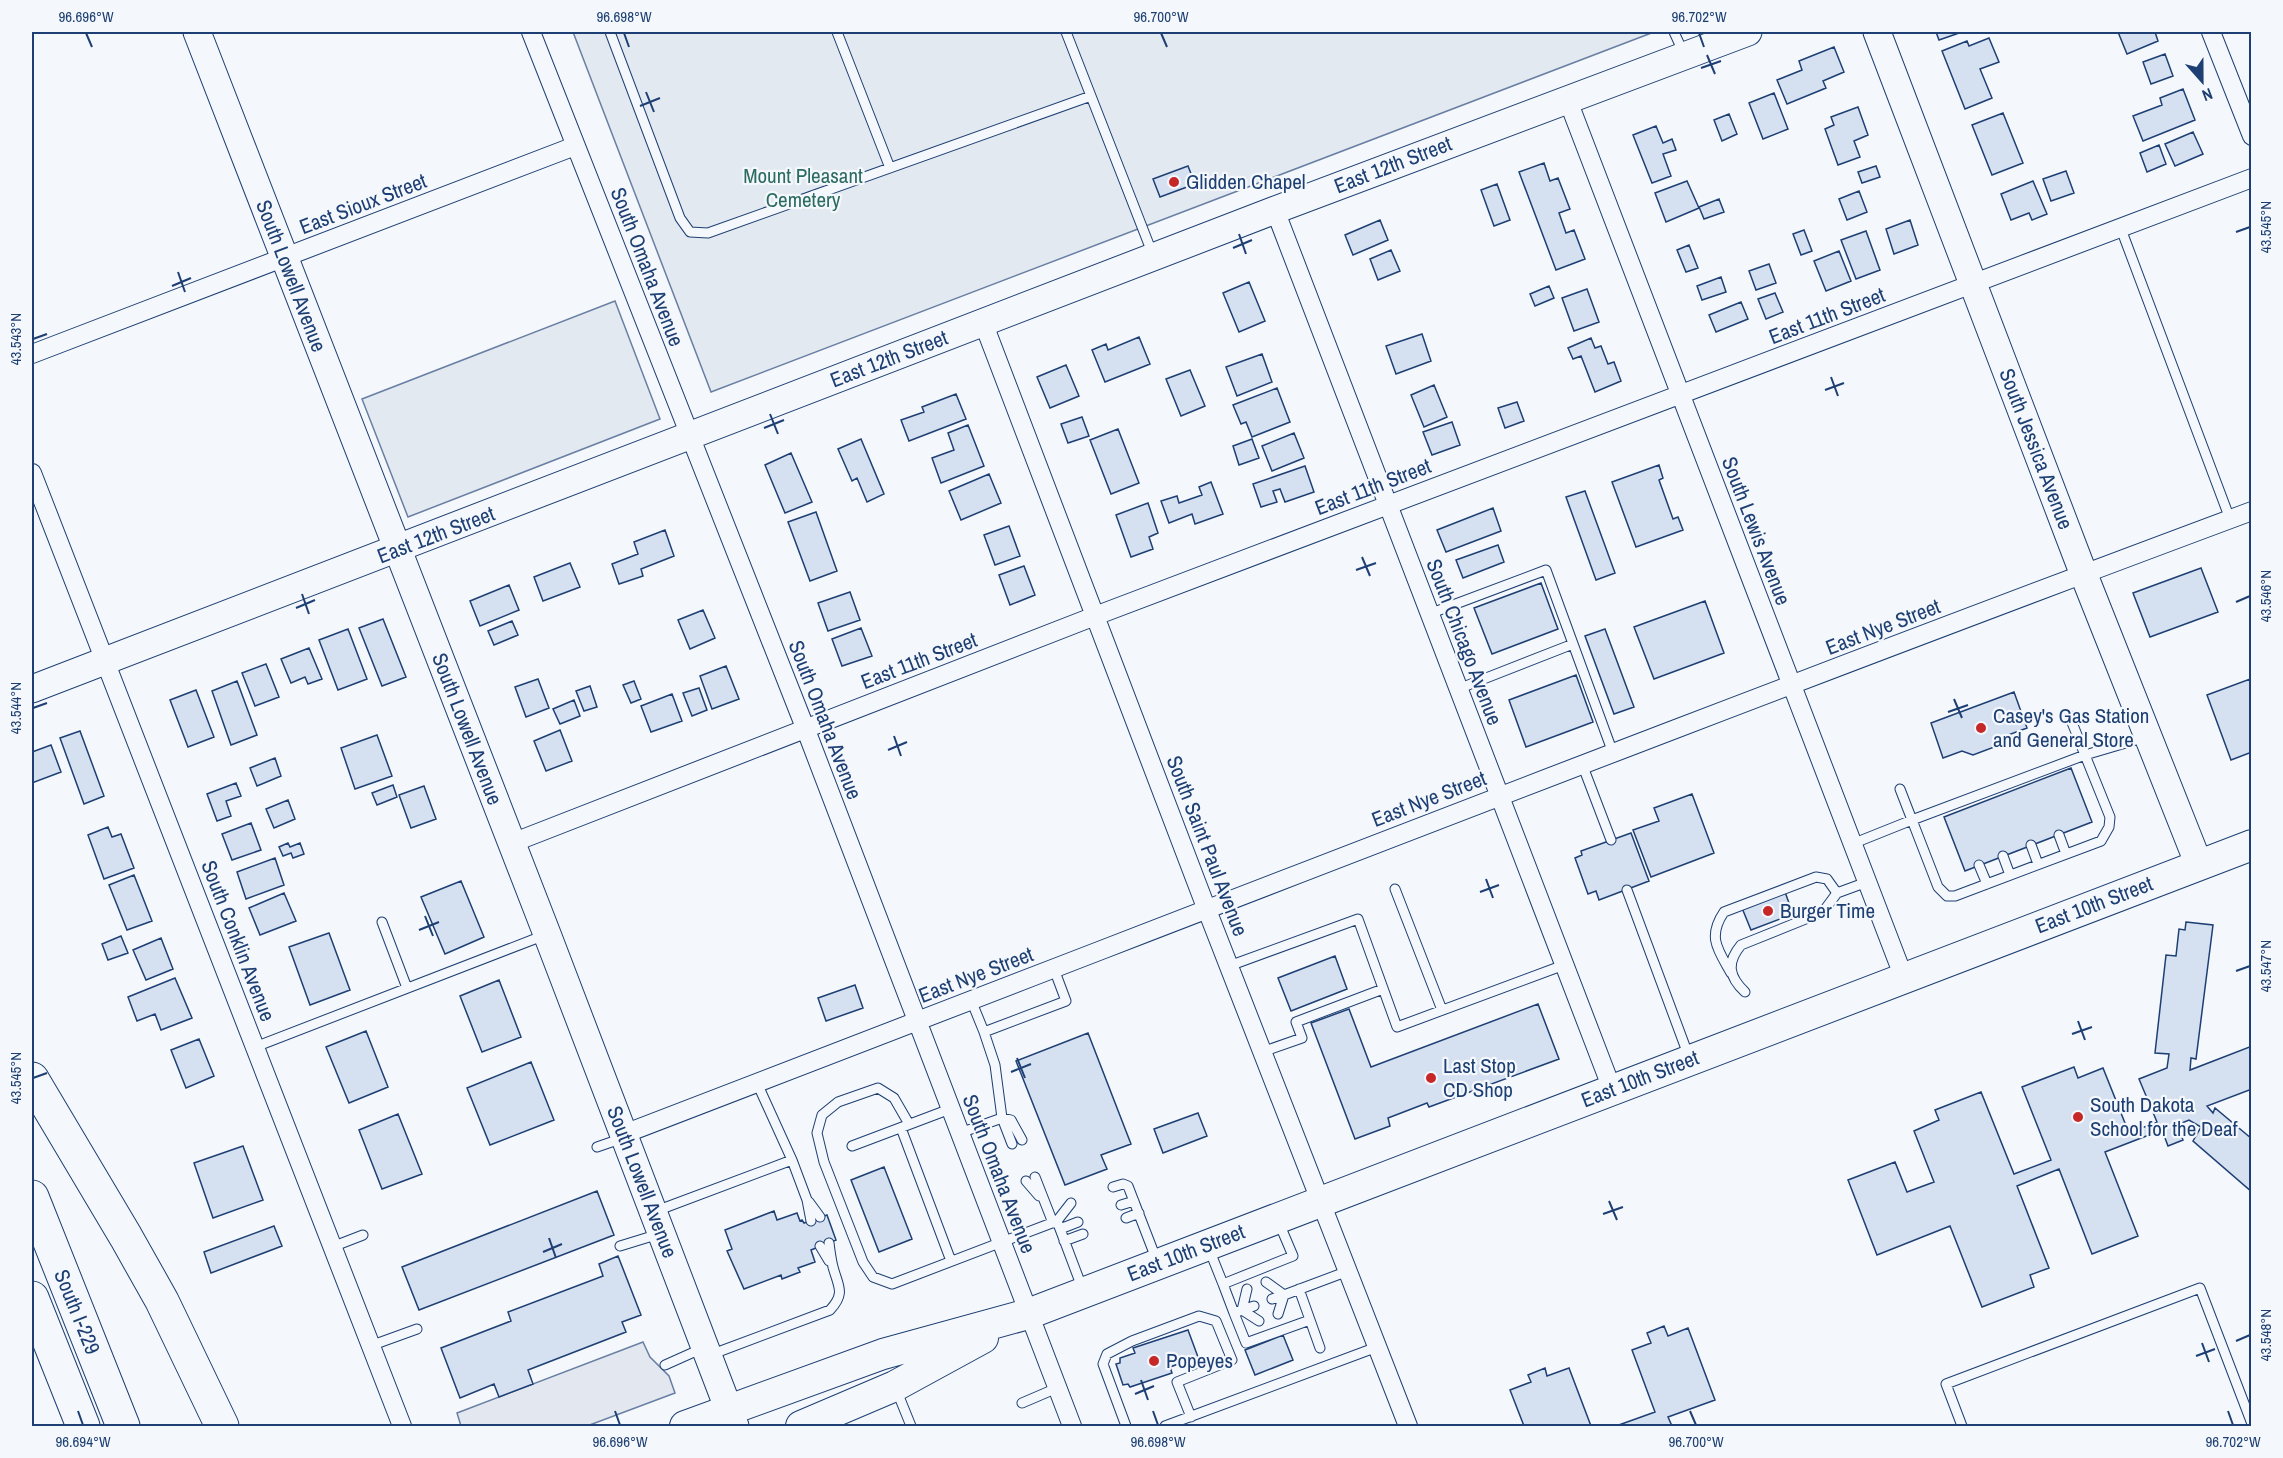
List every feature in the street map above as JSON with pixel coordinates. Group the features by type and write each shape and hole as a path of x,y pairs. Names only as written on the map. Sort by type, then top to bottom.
{"highway":[{"path":"32,1079 157,1292 222,1426"},
{"name":"South I-229","path":"32,1197 123,1426"},
{"name":"South I-229","path":"32,1298 83,1426"}],"main road":[{"name":"East 10th Street","path":"686,1426 732,1418 883,1354 1028,1314 2252,845"},
{"name":"East 10th Street","path":"801,1426 895,1386 1028,1314"}],"street":[{"name":"South Lowell Avenue","path":"197,32 512,843 732,1418"},
{"name":"South Omaha Avenue","path":"531,32 806,730 1072,1426"},
{"name":"East 12th Street","path":"32,689 1275,210 1748,32"},
{"name":"South Jessica Avenue","path":"1877,32 2084,575 2199,865"},
{"path":"2211,32 2252,136"},
{"name":"South Lewis Avenue","path":"1567,99 1904,978"},
{"name":"East Sioux Street","path":"32,354 575,146"},
{"name":"East 11th Street","path":"512,843 1095,616 2252,178"},
{"name":"South Chicago Avenue","path":"1275,210 1612,1089"},
{"name":"South Saint Paul Avenue","path":"983,322 1207,910 1408,1426"},
{"name":"South Conklin Avenue","path":"32,473 402,1426"},
{"name":"East Nye Street","path":"625,1136 1582,764 2252,511"}],"lane":[{"path":"610,32 680,218 690,232 708,233 1091,96"},
{"path":"837,32 890,168"},
{"path":"1065,32 1154,257"},
{"path":"1674,32 1685,56"},
{"path":"2121,229 2230,519"},
{"path":"1429,614 1546,570 1613,753"},
{"path":"1458,689 1573,644"},
{"path":"1900,789 1938,887 1947,896 1955,896 2101,841 2109,827 2110,817 2069,715"},
{"path":"1852,843 2008,788 2085,755 2148,737"},
{"path":"1582,764 1611,840"},
{"path":"2059,835 2066,854"},
{"path":"2031,846 2038,864"},
{"path":"2003,856 2010,875"},
{"path":"1980,865 1987,884"},
{"path":"1745,992 1736,983 1714,939 1716,924 1724,912 1816,877 1827,879 1837,893"},
{"path":"1731,973 1735,953 1741,945 1822,912 1837,893 1867,882"},
{"path":"1395,889 1442,1010"},
{"path":"1627,890 1690,1060"},
{"path":"1229,966 1358,919 1397,1027 1564,965"},
{"path":"382,922 408,988"},
{"path":"255,1047 547,934"},
{"path":"984,1032 1065,1000 1054,969"},
{"path":"1262,1052 1302,1038 1296,1022 1383,989"},
{"path":"971,1000 995,1065 1002,1118 1012,1144"},
{"path":"757,1083 792,1160 815,1219"},
{"path":"951,1261 894,1098 878,1088 838,1102 822,1115 817,1133 824,1162 863,1262 873,1277 892,1284 951,1261 1001,1241 1056,1224 1078,1222"},
{"path":"852,1146 950,1109"},
{"path":"960,1133 1002,1118 1011,1120 1022,1140"},
{"path":"597,1147 625,1136"},
{"path":"620,1246 657,1222 792,1160"},
{"path":"1031,1179 1064,1241 1084,1292"},
{"path":"1113,1187 1123,1184 1128,1186 1158,1264"},
{"path":"1121,1205 1134,1201"},
{"path":"1056,1224 1071,1203"},
{"path":"1126,1218 1139,1213"},
{"path":"1223,1284 1293,1256 1277,1217"},
{"path":"1064,1241 1083,1234"},
{"path":"332,1247 363,1235"},
{"path":"1207,1244 1223,1284 1238,1312 1246,1343 1310,1320"},
{"path":"665,1365 830,1310 838,1301 840,1285 824,1245"},
{"path":"1272,1299 1348,1271"},
{"path":"1266,1282 1284,1295"},
{"path":"1962,1426 1946,1384 2200,1288 2252,1424"},
{"path":"1238,1312 1247,1289"},
{"path":"1299,1289 1320,1348"},
{"path":"1278,1314 1284,1295"},
{"path":"1238,1312 1254,1306"},
{"path":"1238,1312 1259,1321"},
{"path":"1126,1426 1103,1364 1107,1354 1132,1341 1199,1316 1216,1321 1232,1360 1177,1382 1191,1417"},
{"path":"370,1346 417,1329"},
{"path":"1165,1426 1377,1347"},
{"path":"895,1386 911,1426"},
{"path":"1022,1403 1057,1388"}],"green space":[{"name":"Mount Pleasant Cemetery","path":"573,32 1654,32 711,392"},
{"path":"615,301 660,419 408,517 362,399"}],"shaded area":[{"path":"643,1342 650,1357 669,1376 675,1393 587,1426 461,1426 457,1413"}],"building":[{"path":"1936,32 1962,32 1939,40"},
{"path":"2118,32 2155,32 2158,41 2127,54"},
{"path":"1989,38 1999,62 1980,69 1992,98 1965,109 1942,51 1967,41 1969,46"},
{"path":"1834,47 1844,72 1823,81 1826,88 1787,104 1777,80 1802,70 1799,61"},
{"path":"2165,54 2173,76 2151,84 2143,62"},
{"path":"2183,89 2195,120 2143,141 2133,116 2162,105 2160,98"},
{"path":"1774,93 1788,129 1763,139 1749,103"},
{"path":"1858,107 1868,135 1854,141 1860,157 1838,165 1825,129 1834,125 1831,117"},
{"path":"2003,113 2023,163 1992,175 1972,125"},
{"path":"1729,114 1737,134 1722,141 1714,120"},
{"path":"1656,126 1663,143 1672,139 1676,150 1663,154 1671,176 1652,183 1633,135"},
{"path":"2193,132 2203,154 2175,166 2165,144"},
{"path":"2159,145 2166,164 2147,172 2140,153"},
{"path":"1544,163 1550,181 1558,178 1570,209 1559,213 1566,233 1574,230 1585,259 1556,270 1519,172"},
{"name":"Glidden Chapel","path":"1188,166 1195,184 1160,197 1153,179"},
{"path":"1876,166 1880,177 1862,183 1858,172"},
{"path":"2066,171 2074,193 2051,201 2043,179"},
{"path":"1687,181 1699,208 1666,222 1655,193"},
{"path":"2033,181 2047,214 2032,220 2029,213 2011,220 2001,194"},
{"path":"1497,184 1510,220 1494,226 1481,190"},
{"path":"1859,191 1867,212 1847,220 1839,199"},
{"path":"1719,199 1724,212 1704,219 1699,207"},
{"path":"1380,220 1388,240 1353,255 1345,235"},
{"path":"1910,220 1918,245 1894,254 1886,229"},
{"path":"1804,230 1812,251 1801,255 1793,234"},
{"path":"1866,231 1880,270 1856,279 1841,240"},
{"path":"1689,245 1698,268 1686,272 1677,250"},
{"path":"1391,250 1400,271 1378,280 1370,259"},
{"path":"1839,251 1851,281 1826,291 1814,261"},
{"path":"1769,264 1776,283 1756,290 1749,271"},
{"path":"1721,277 1726,292 1702,300 1697,286"},
{"path":"1249,282 1265,321 1239,332 1223,293"},
{"path":"1549,286 1554,298 1535,306 1530,294"},
{"path":"1587,289 1599,322 1574,331 1562,298"},
{"path":"1775,293 1783,312 1766,319 1758,299"},
{"path":"1741,302 1748,319 1716,332 1709,315"},
{"path":"1422,334 1431,361 1396,374 1386,346"},
{"path":"1139,337 1150,364 1105,382 1092,350 1106,344 1108,350"},
{"path":"1591,338 1595,348 1601,346 1608,364 1614,362 1621,381 1595,392 1581,356 1573,359 1568,348"},
{"path":"1262,354 1272,382 1237,396 1226,367"},
{"path":"1066,365 1079,396 1050,408 1037,377"},
{"path":"1190,370 1205,406 1181,416 1166,379"},
{"path":"1434,385 1447,417 1424,427 1411,395"},
{"path":"1277,388 1290,422 1252,437 1246,422 1241,424 1233,405"},
{"path":"956,394 966,419 909,441 901,420 924,412 922,407"},
{"path":"1517,402 1524,421 1505,428 1498,408"},
{"path":"1082,417 1089,436 1068,443 1061,424"},
{"path":"1452,422 1460,445 1432,455 1423,432"},
{"path":"968,425 984,466 941,483 932,458 954,450 948,433"},
{"path":"1118,429 1139,483 1111,494 1090,440"},
{"path":"1294,433 1304,458 1272,471 1262,446"},
{"path":"861,439 884,494 867,502 857,478 852,481 838,449"},
{"path":"1252,439 1259,458 1239,465 1233,446"},
{"path":"791,453 812,502 785,513 765,465"},
{"path":"1659,465 1663,478 1659,480 1673,519 1678,517 1683,530 1636,547 1612,482"},
{"path":"1305,466 1314,492 1285,502 1280,489 1273,491 1277,502 1261,507 1253,484"},
{"path":"989,474 1001,503 961,520 949,491"},
{"path":"1211,482 1223,514 1195,524 1192,514 1169,523 1161,501 1177,496 1179,503 1202,495 1199,487"},
{"path":"1585,491 1615,573 1596,580 1566,497"},
{"path":"1148,503 1158,533 1149,537 1153,549 1131,557 1116,515"},
{"path":"1493,508 1501,531 1446,552 1437,530"},
{"path":"816,512 837,571 810,581 788,522"},
{"path":"1009,526 1020,556 995,565 984,535"},
{"path":"665,530 674,556 641,569 643,576 619,584 612,564 638,554 634,542"},
{"path":"1498,545 1504,562 1463,578 1456,560"},
{"path":"570,563 580,587 543,601 534,577"},
{"path":"1024,566 1035,595 1010,605 999,575"},
{"path":"2201,568 2218,612 2150,637 2133,593"},
{"path":"1541,583 1558,629 1492,654 1474,608"},
{"path":"509,585 519,610 480,626 470,601"},
{"path":"850,592 860,620 828,631 818,603"},
{"path":"1705,601 1724,653 1654,679 1634,627"},
{"path":"703,610 715,638 690,649 678,620"},
{"path":"383,619 406,677 382,686 359,628"},
{"path":"512,621 518,635 494,645 488,631"},
{"path":"861,628 872,656 842,666 832,639"},
{"path":"348,629 367,679 338,690 319,640"},
{"path":"1605,629 1634,707 1614,714 1585,636"},
{"path":"309,648 322,679 308,684 305,677 291,683 281,659"},
{"path":"266,664 279,697 255,706 242,673"},
{"path":"726,666 739,699 712,709 700,676"},
{"path":"1576,675 1593,722 1526,747 1509,700"},
{"path":"538,679 549,708 526,717 515,687"},
{"path":"2250,679 2252,752 2231,760 2207,695"},
{"path":"237,681 257,735 231,745 212,691"},
{"path":"634,681 641,699 631,703 623,685"},
{"path":"590,686 597,707 584,711 576,691"},
{"path":"699,688 707,710 692,716 683,693"},
{"path":"196,690 214,737 188,747 170,700"},
{"path":"2014,692 2027,728 2008,735 2005,743 1973,755 1962,751 1943,758 1931,723"},
{"path":"672,694 682,721 651,732 641,706"},
{"path":"574,700 580,716 560,724 553,709"},
{"path":"560,730 572,761 546,771 534,741"},
{"path":"80,731 104,796 84,804 60,738"},
{"path":"377,735 392,776 355,789 341,748"},
{"path":"51,745 61,772 32,783 32,752"},
{"path":"275,758 281,776 257,786 250,768"},
{"path":"2071,768 2092,822 1965,871 1944,817"},
{"path":"236,783 241,796 226,801 231,816 217,821 207,794"},
{"path":"393,785 397,797 377,805 372,793"},
{"path":"424,786 436,819 411,828 399,795"},
{"path":"1692,794 1714,853 1651,877 1633,830 1659,821 1654,808"},
{"path":"288,800 295,819 274,828 266,809"},
{"path":"251,823 261,850 232,860 222,834"},
{"path":"108,827 112,837 121,834 134,868 104,879 88,835"},
{"path":"1631,833 1649,881 1599,900 1596,891 1588,894 1575,858 1582,855 1581,851"},
{"path":"288,843 290,847 300,843 304,854 293,858 291,853 283,856 279,847"},
{"path":"275,858 284,885 246,899 237,872"},
{"path":"134,875 152,921 127,930 109,885"},
{"path":"461,881 484,937 445,954 421,897"},
{"name":"Burger Time","path":"1785,892 1793,914 1751,930 1742,908"},
{"path":"284,893 296,921 260,935 249,908"},
{"name":"South Dakota School for the Deaf","path":"2186,922 2213,925 2196,1059 2191,1058 2190,1070 2252,1046 2252,1089 2207,1106 2213,1113 2215,1108 2252,1139 2252,1192 2193,1141 2201,1127 2189,1120 2177,1125 2183,1140 2168,1146 2162,1130 2105,1152 2138,1236 2092,1254 2059,1169 2017,1186 2049,1268 2030,1275 2034,1287 1982,1307 1950,1226 1877,1255 1848,1180 1895,1162 1907,1192 1934,1182 1914,1131 1939,1120 1935,1110 1981,1092 2014,1174 2051,1160 2022,1087 2074,1067 2078,1078 2103,1068 2129,1133 2157,1122 2139,1079 2167,1068 2169,1054 2155,1053 2166,955 2176,956 2179,929 2185,930"},
{"path":"329,933 350,990 310,1005 289,947"},
{"path":"121,936 128,953 108,960 102,944"},
{"path":"161,938 173,969 146,980 133,950"},
{"path":"1335,956 1347,989 1291,1011 1278,978"},
{"path":"175,978 192,1018 161,1030 155,1014 137,1021 128,997"},
{"path":"499,980 521,1037 482,1052 460,996"},
{"path":"855,985 863,1008 826,1021 818,998"},
{"path":"1538,1004 1559,1059 1429,1107 1427,1103 1388,1118 1390,1126 1355,1139 1311,1023 1349,1009 1371,1067"},
{"path":"366,1031 388,1087 349,1103 326,1047"},
{"path":"1088,1033 1131,1144 1101,1155 1107,1169 1065,1185 1016,1061"},
{"path":"199,1039 214,1076 186,1088 171,1050"},
{"path":"531,1062 554,1120 490,1145 467,1088"},
{"path":"1198,1113 1207,1136 1163,1153 1154,1129"},
{"path":"398,1114 422,1174 382,1189 359,1130"},
{"path":"243,1146 263,1200 213,1218 194,1163"},
{"path":"884,1167 912,1239 879,1252 851,1180"},
{"path":"597,1191 614,1235 419,1310 402,1267"},
{"path":"774,1211 777,1220 797,1213 800,1221 804,1223 827,1215 836,1240 811,1250 815,1262 798,1268 800,1272 782,1279 781,1275 744,1289 727,1251 732,1249 725,1230"},
{"path":"274,1226 282,1246 211,1273 204,1252"},
{"path":"618,1256 641,1315 622,1322 626,1332 528,1370 533,1384 499,1397 494,1384 460,1398 441,1348 511,1321 508,1312 603,1276 599,1264"},
{"path":"1664,1326 1668,1336 1688,1328 1715,1400 1668,1417 1672,1426 1616,1426 1655,1412 1632,1350 1651,1343 1647,1333"},
{"name":"Popeyes","path":"1188,1330 1198,1357 1170,1367 1172,1373 1130,1387 1128,1384 1123,1385 1116,1364 1120,1363 1120,1358 1135,1353 1133,1348"},
{"path":"1283,1335 1293,1360 1255,1375 1245,1350"},
{"path":"1545,1368 1547,1376 1569,1368 1591,1426 1524,1426 1510,1390 1531,1382 1528,1375"}],"place":[{"name":"Glidden Chapel","path":"1174,182"},
{"name":"Casey's Gas Station and General Store","path":"1981,728"},
{"name":"Burger Time","path":"1768,911"},
{"name":"Last Stop CD Shop","path":"1431,1078"},
{"name":"South Dakota School for the Deaf","path":"2078,1117"},
{"name":"Popeyes","path":"1154,1361"}]}
